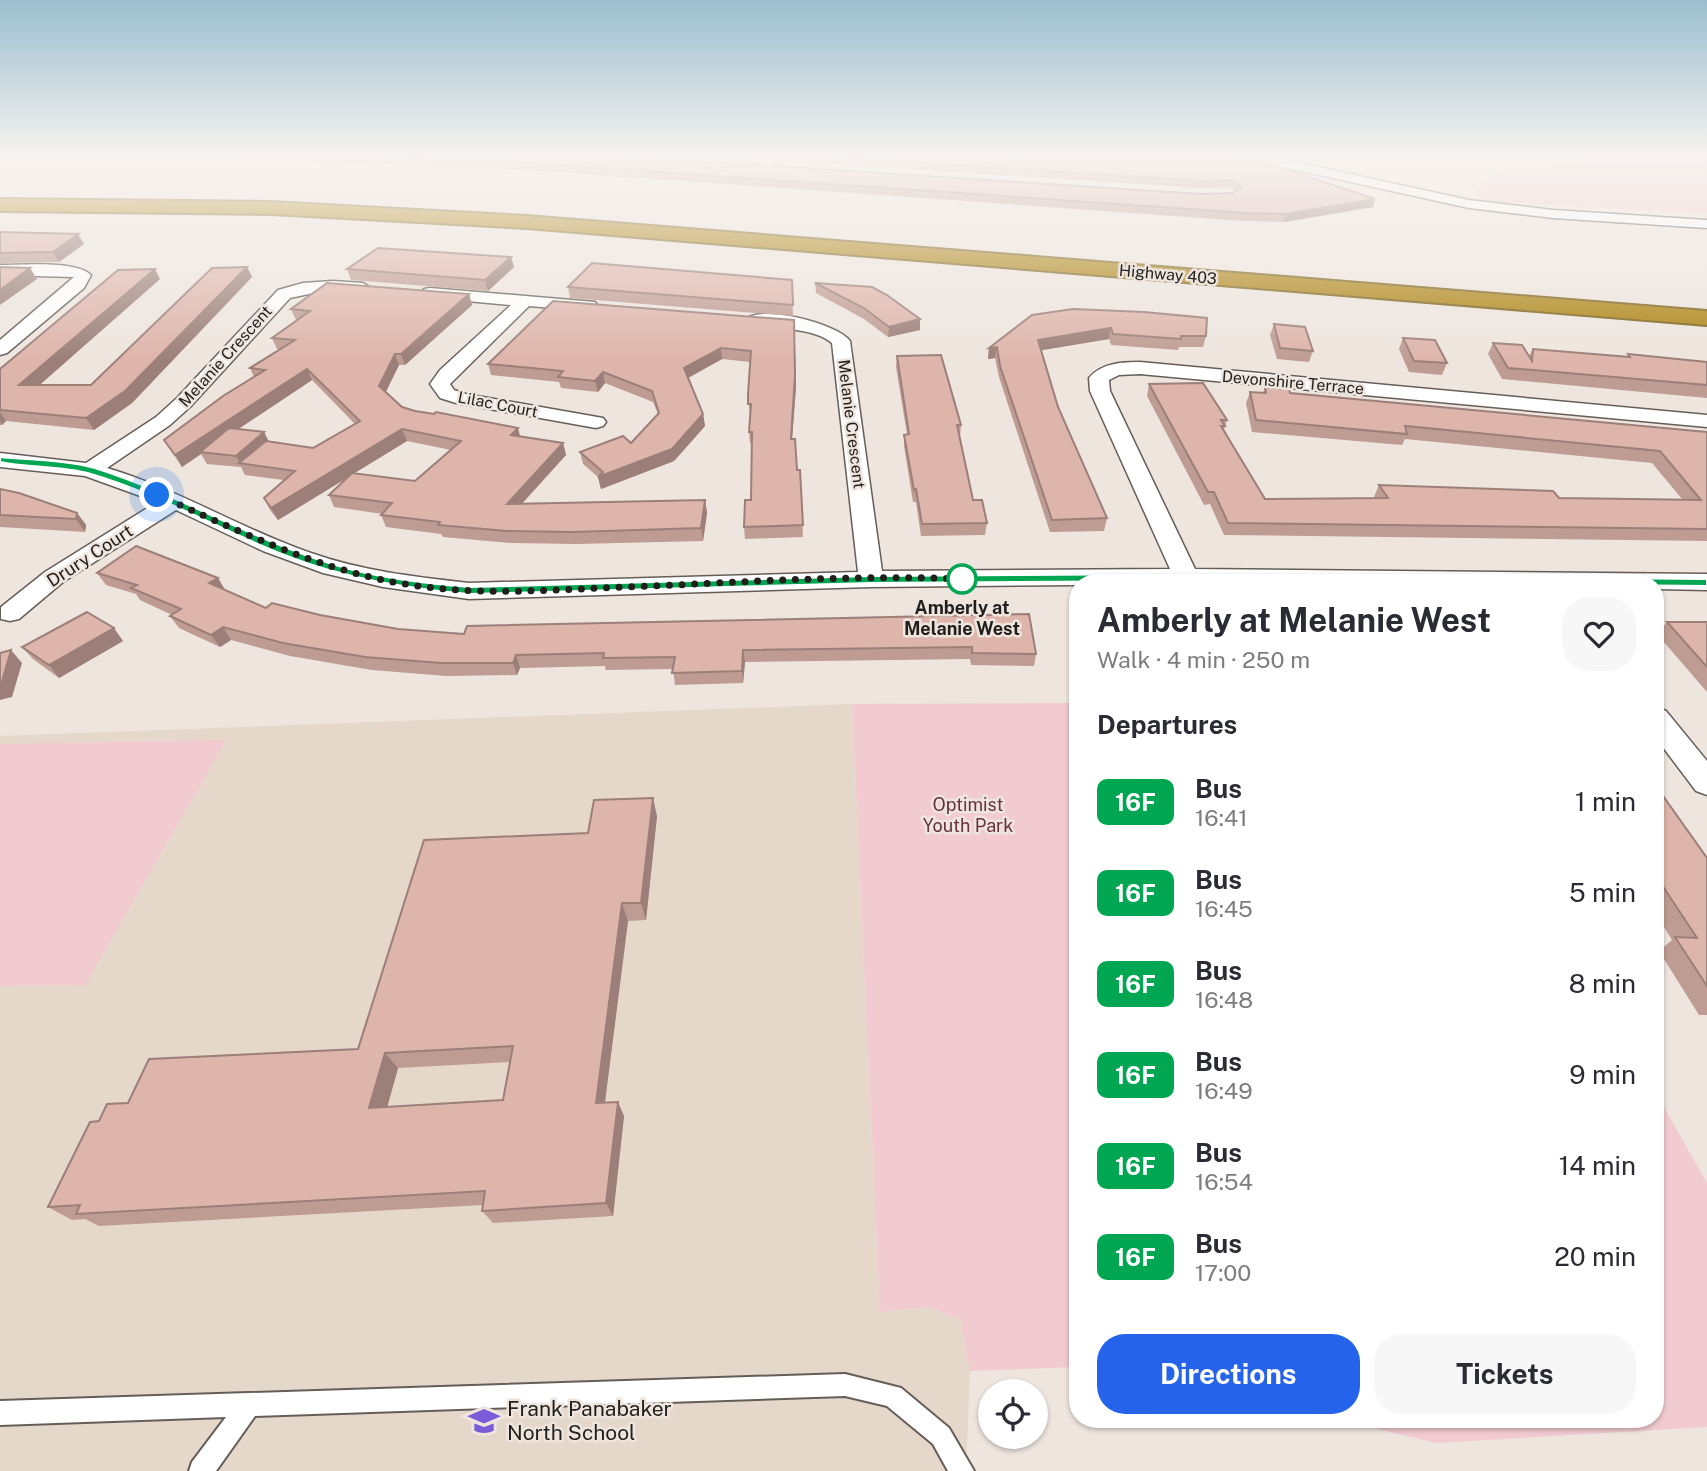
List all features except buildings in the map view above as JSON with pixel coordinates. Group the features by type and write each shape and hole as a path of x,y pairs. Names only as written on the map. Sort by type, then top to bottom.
{"highway":[{"name":"Highway 403","path":"560,225 1707,318"}],"street":[{"path":"0,270 71,271 83,275 78,284 0,349"},
{"name":"Melanie Crescent","path":"90,470 163,421 184,402 284,294 299,287 318,285 377,289"},
{"path":"417,292 607,308"},
{"name":"Lilac Court","path":"525,300 440,384 447,394 463,399 596,422"},
{"name":"Melanie Crescent","path":"730,318 821,328 835,334 841,341 871,579"},
{"name":"Devonshire Terrace","path":"1185,574 1100,391 1099,378 1107,372 1119,368 1140,368 1707,421"},
{"path":"0,460 90,470 173,502 291,554 332,568 405,584 469,591 871,579 1069,578"},
{"name":"Drury Court","path":"10,613 54,577 173,502"},
{"path":"1664,582 1707,582"},
{"path":"1664,728 1707,783"}],"lane":[{"path":"0,1413 845,1385 893,1396 941,1436 962,1471"},
{"path":"201,1471 249,1405"}],"shaded area":[{"path":"852,704 880,1312 929,1307 960,1319 970,1371 966,1471 0,1471 0,736"}],"green space":[{"name":"Optimist Youth Park","path":"1069,703 1069,1367 970,1371 960,1319 929,1307 880,1312 852,704"},
{"path":"226,740 85,985 0,986 0,744"},
{"path":"1664,1107 1707,1183 1707,1427 1437,1443 1373,1428 1664,1428"}],"bus line":[{"name":"16F","path":"0,460 90,470 140,488 291,554 332,568 405,584 469,591 871,579 1069,578"},
{"name":"16F","path":"1664,583 1707,583"}],"place":[{"name":"Amberly at Melanie West","path":"962,579"},
{"name":"Frank Panabaker North School","path":"484,1421"}],"route":[{"path":"157,495 291,554 332,568 426,587 469,591 559,590 871,579 962,579"}]}
